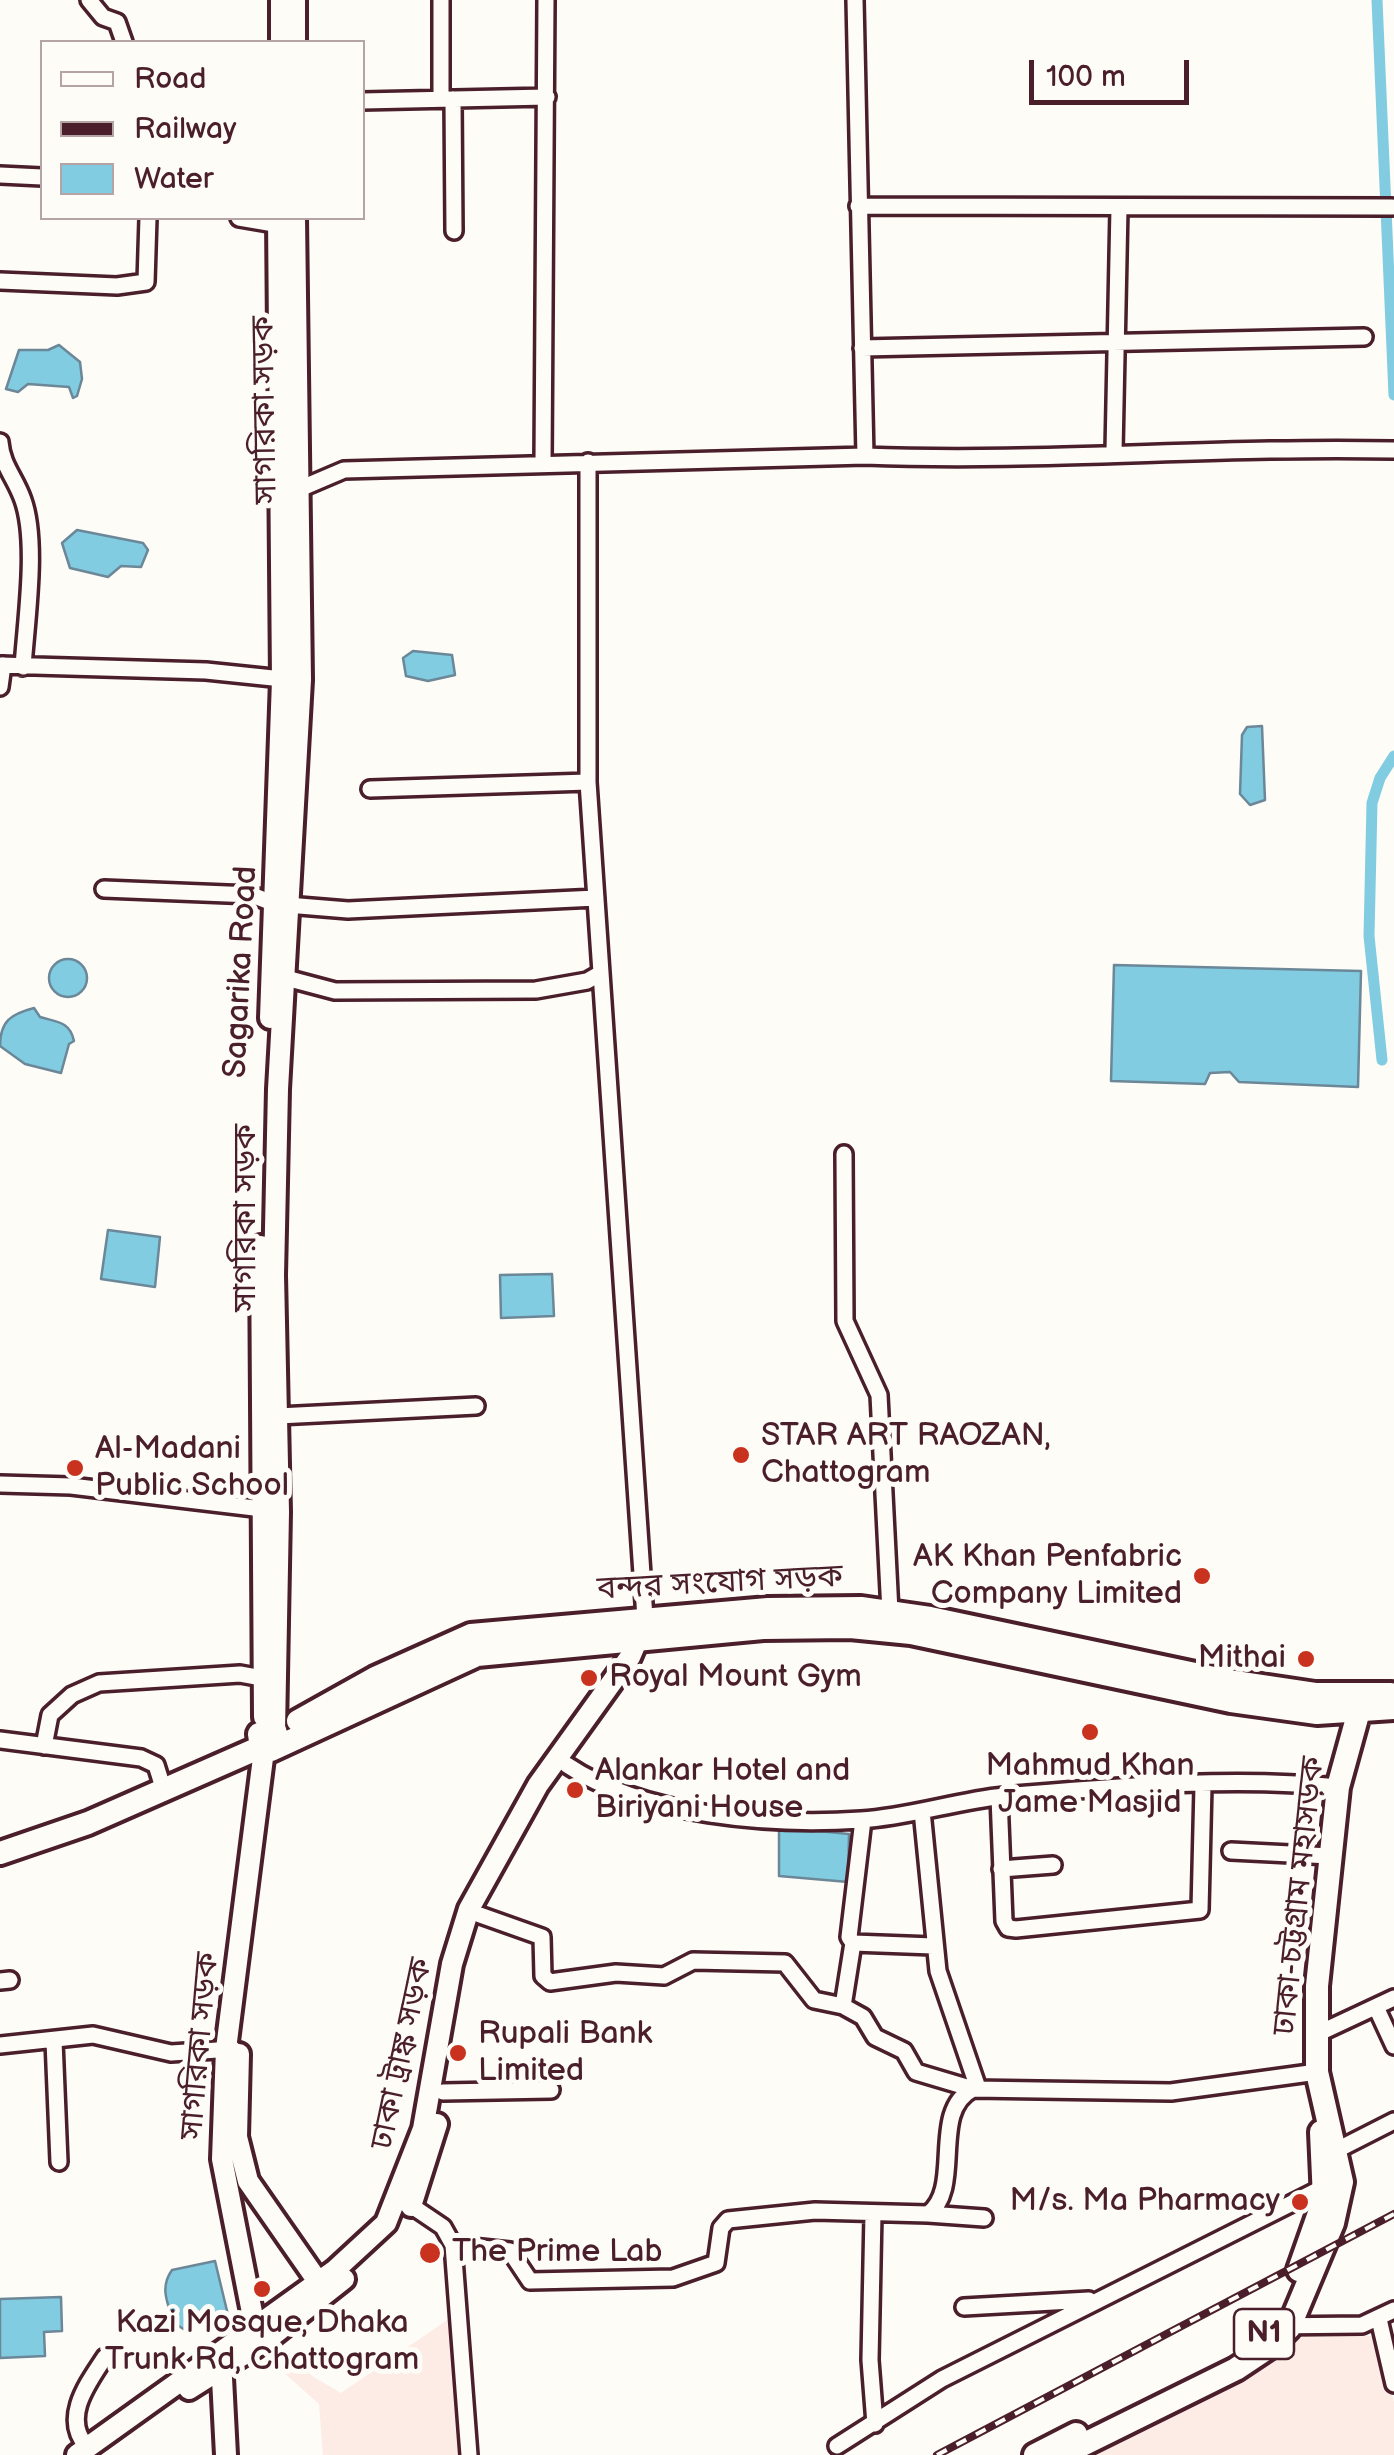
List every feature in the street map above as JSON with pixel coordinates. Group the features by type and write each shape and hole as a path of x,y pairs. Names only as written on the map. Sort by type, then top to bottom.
{"highway":[{"name":"বন্দর সংযোগ সড়ক","path":"648,1627 768,1608 890,1612 1361,1704"},
{"name":"বন্দর সংযোগ সড়ক","path":"0,1853 88,1823 269,1740 375,1678 472,1635 648,1627 850,1627 911,1633 1231,1701 1317,1713 1361,1704"},
{"path":"1361,1704 1394,1694"},
{"path":"1361,1704 1394,1708"},
{"name":"ঢাকা-চট্টগ্রাম মহাসড়ক","path":"1034,2455 1192,2378 1280,2327 1326,2186 1315,2036 1338,1788 1361,1704"},
{"name":"বন্দর সংযোগ সড়ক","path":"0,1843 269,1740"},
{"name":"ঢাকা-চট্টগ্রাম মহাসড়ক","path":"1062,2455 1264,2352 1334,2223 1342,2182 1319,2080"}],"main road":[{"path":"280,0 281,40"},
{"path":"295,0 295,40"},
{"name":"সাগরিকা সড়ক","path":"256,2335 222,2159 269,1740 271,1510 278,1416 267,1317 286,978 282,905 292,680 286,222"},
{"name":"Sagarika Road","path":"271,1510 267,1317 282,905"},
{"name":"ঢাকা ট্রাঙ্ক সড়ক","path":"86,2452 323,2288 405,2202 436,2134 464,1963 480,1915 500,1870 648,1627"},
{"name":"ঢাকা ট্রাঙ্ক সড়ক","path":"405,2202 423,2130 452,1964 469,1909 519,1815 648,1627"},
{"name":"সাগরিকা সড়ক","path":"233,2049 240,2157 260,2202 323,2288"},
{"path":"221,2361 226,2455"}],"street":[{"path":"90,0 103,17 117,22 123,40"},
{"path":"441,0 454,230"},
{"path":"542,463 546,0"},
{"path":"854,0 865,456"},
{"path":"365,101 547,97"},
{"path":"0,176 40,177"},
{"path":"858,206 1385,206"},
{"path":"1114,452 1119,208"},
{"path":"0,281 117,286 146,282 148,220"},
{"path":"862,348 1364,337"},
{"path":"0,442 2,464 24,500 28,536 23,667"},
{"path":"290,493 344,470 865,456 935,459 1114,452 1389,450"},
{"path":"588,462 588,782 648,1627"},
{"path":"0,687 2,665 206,672 292,680"},
{"path":"370,789 588,782"},
{"path":"104,889 252,894 282,905 348,910 596,898"},
{"path":"286,978 335,991 536,990 601,973"},
{"path":"844,1154 846,1321 879,1395 890,1612"},
{"path":"278,1416 476,1406"},
{"path":"0,1484 70,1486 271,1510"},
{"path":"44,1746 50,1715 72,1695 99,1683 240,1674 270,1680"},
{"path":"0,1740 142,1758 156,1765 161,1780"},
{"path":"567,1765 594,1783 668,1806 777,1818 863,1820 999,1797 1202,1786 1338,1788"},
{"path":"999,1797 1008,1928 1200,1910 1202,1786"},
{"path":"922,1812 933,1946 975,2088"},
{"path":"843,2006 853,1942 849,1937 851,1908 863,1820"},
{"path":"1231,1851 1330,1856"},
{"path":"1001,1869 1053,1865"},
{"path":"480,1915 542,1938 543,1976 550,1982 616,1973 664,1976 693,1961 785,1964 814,2000 843,2006 863,2017 875,2037 904,2051 916,2072 975,2088 1171,2092 1319,2080"},
{"path":"853,1942 933,1946"},
{"path":"1315,2036 1394,1998"},
{"path":"1376,2007 1394,2046"},
{"path":"0,2044 93,2035 171,2053 233,2049"},
{"path":"54,2041 59,2162"},
{"path":"928,2214 939,2201 955,2105 975,2088"},
{"path":"442,2092 550,2090"},
{"path":"1337,2150 1394,2120"},
{"path":"837,2446 942,2380 1326,2186"},
{"path":"405,2202 443,2228 453,2245 469,2455"},
{"path":"453,2245 504,2248 530,2281 673,2278 716,2263 721,2228 728,2220 814,2211 984,2218"},
{"path":"873,2214 870,2360 876,2424"},
{"path":"964,2307 1096,2300"},
{"path":"1280,2327 1345,2327 1379,2319 1394,2310"},
{"path":"1379,2319 1394,2384"},
{"path":"86,2452 79,2438 78,2408 104,2357"}],"shaded area":[{"path":"456,2314 465,2455 323,2455 319,2404 283,2372 293,2356 312,2376 341,2393"},
{"path":"1304,2336 1377,2336 1394,2402 1394,2455 1072,2455"}],"water":[{"path":"59,345 80,362 82,379 77,396 73,398 69,387 28,384 18,392 6,389 19,350 48,350"},
{"path":"77,530 143,543 148,550 141,567 121,566 108,577 70,568 62,543"},
{"path":"413,651 452,655 455,675 428,681 406,676 403,658"},
{"path":"1262,726 1265,800 1250,805 1240,794 1242,735 1247,727"},
{"path":"68,959 82,964 87,978 82,992 68,997 54,992 49,978 54,964"},
{"path":"1114,965 1361,971 1358,1087 1239,1082 1230,1072 1210,1073 1205,1084 1111,1081"},
{"path":"34,1008 40,1017 61,1023 72,1034 74,1041 69,1044 61,1073 25,1064 0,1046 8,1020"},
{"path":"108,1230 160,1237 155,1287 101,1279"},
{"path":"552,1274 554,1316 501,1318 500,1275"},
{"path":"779,1827 849,1834 848,1882 779,1876"},
{"path":"215,2261 228,2315 185,2330 174,2323 169,2309 165,2290 168,2277 172,2270"},
{"path":"61,2297 62,2331 44,2332 45,2356 0,2358 0,2299"}],"waterway":[{"path":"1377,0 1394,395"},
{"path":"1382,1060 1369,936 1372,803 1380,778 1394,756"}],"railway":[{"path":"937,2455 1394,2214"}],"place":[{"name":"STAR ART RAOZAN, Chattogram","path":"741,1455"},
{"name":"Al-Madani Public School","path":"75,1468"},
{"name":"AK Khan Penfabric Company Limited","path":"1202,1576"},
{"name":"Mithai","path":"1306,1659"},
{"name":"Royal Mount Gym","path":"589,1678"},
{"name":"Mahmud Khan Jame Masjid","path":"1090,1732"},
{"name":"Alankar Hotel and Biriyani House","path":"575,1790"},
{"name":"Rupali Bank Limited","path":"458,2053"},
{"name":"M/s. Ma Pharmacy","path":"1300,2202"},
{"name":"The Prime Lab","path":"430,2253"},
{"name":"Kazi Mosque, Dhaka Trunk Rd, Chattogram","path":"262,2289"}]}
